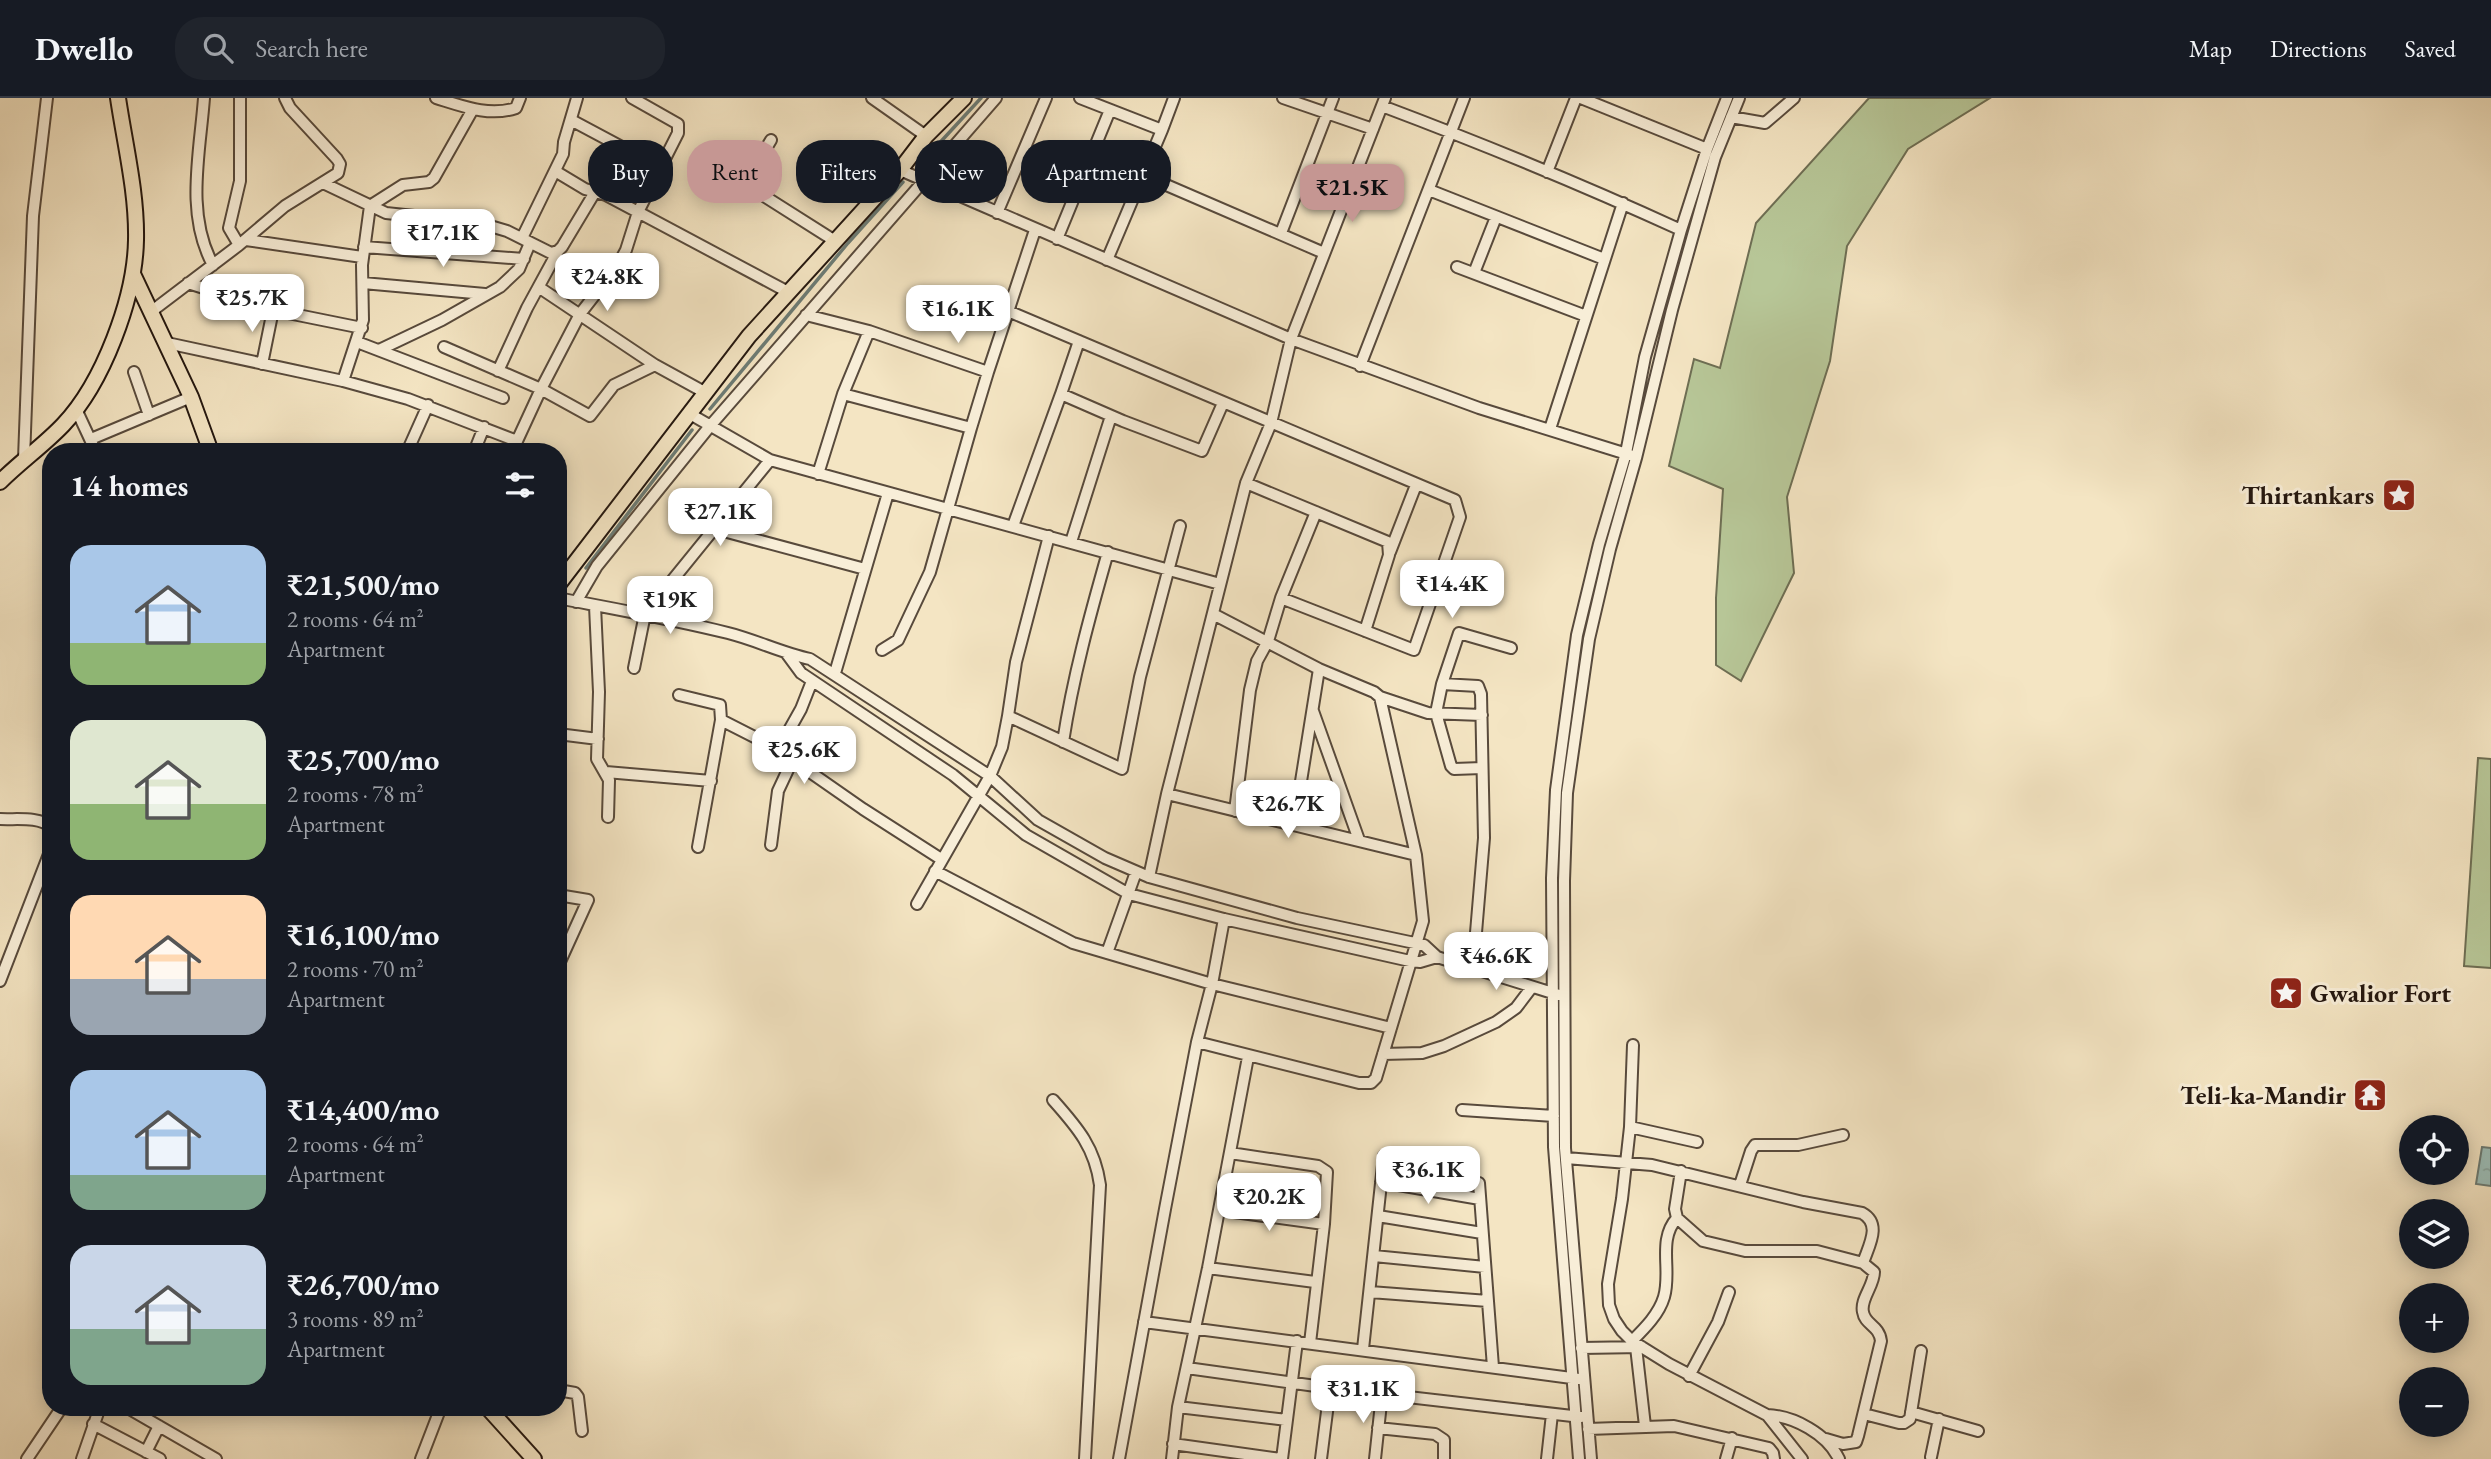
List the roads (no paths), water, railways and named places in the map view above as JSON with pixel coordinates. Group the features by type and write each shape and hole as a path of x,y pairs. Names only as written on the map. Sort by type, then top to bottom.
{"main road":[{"path":"43,443 64,425 100,372 112,343 133,274 136,241 134,199 118,98"},
{"path":"901,169 926,136 964,98"},
{"path":"567,574 749,336 870,203"},
{"path":"133,274 191,397 208,443"},
{"path":"0,482 42,444"},
{"path":"495,1416 534,1459"}],"street":[{"path":"24,459 33,216 47,98"},
{"path":"204,98 196,207 203,248 212,265"},
{"path":"240,98 240,181 229,228 243,243 524,260"},
{"path":"152,311 243,243 285,206 338,173 340,164 290,108 285,98"},
{"path":"436,98 473,109 509,110 516,108 520,98"},
{"path":"379,351 486,294 513,276 524,260 526,240 563,154 577,98"},
{"path":"632,98 678,124 678,133 673,143"},
{"path":"872,98 926,136"},
{"path":"959,140 996,98"},
{"path":"996,213 1046,98"},
{"path":"1080,98 1162,130"},
{"path":"1158,140 1174,98"},
{"path":"1283,98 1373,129"},
{"path":"1281,233 1333,98"},
{"path":"1360,366 1464,98"},
{"path":"1547,172 1578,98 1707,149"},
{"path":"1631,455 1645,357 1681,230 1707,149 1727,98"},
{"path":"1579,1459 1575,1417 1581,1348 1566,1158 1552,878 1556,790 1577,635 1599,544 1631,455 1716,157 1739,98"},
{"path":"1731,117 1765,123 1794,98"},
{"path":"1149,877 1167,794 1246,482 1271,423 1291,340 1384,102 1681,230"},
{"path":"370,206 403,186 429,182 435,178 473,109"},
{"path":"1057,239 1110,110"},
{"path":"570,120 608,140"},
{"path":"555,171 588,190"},
{"path":"323,183 386,213 481,223 526,240 551,253 558,251"},
{"path":"1171,187 1325,253"},
{"path":"576,602 597,566 710,426 915,189"},
{"path":"1429,190 1604,259"},
{"path":"498,370 527,308 588,203"},
{"path":"621,203 788,292"},
{"path":"516,443 580,314 618,265 626,250 643,203"},
{"path":"774,203 835,242"},
{"path":"974,203 1291,340 1479,408 1631,455"},
{"path":"1107,260 1131,203"},
{"path":"1550,429 1623,203"},
{"path":"343,381 362,328 363,252 370,206"},
{"path":"1474,274 1496,217"},
{"path":"882,650 898,640 930,572 988,372 1035,230"},
{"path":"1457,267 1586,316"},
{"path":"188,282 273,310 362,328"},
{"path":"363,282 486,294"},
{"path":"540,288 656,366 706,393"},
{"path":"262,364 273,310"},
{"path":"1007,311 1455,500 1460,517 1414,650 1281,598"},
{"path":"806,315 869,331 988,372"},
{"path":"818,474 843,394 869,331"},
{"path":"1013,526 1079,341"},
{"path":"358,342 503,398"},
{"path":"167,343 343,381 428,405 484,427 510,443"},
{"path":"444,347 541,389 590,416 614,385 656,366"},
{"path":"134,372 149,415"},
{"path":"843,394 971,428"},
{"path":"1061,394 1202,451 1223,402"},
{"path":"91,439 191,397"},
{"path":"411,443 428,405"},
{"path":"76,409 93,443"},
{"path":"690,414 770,460 1220,584"},
{"path":"1071,542 1111,416"},
{"path":"478,443 484,427"},
{"path":"634,668 645,614 770,460"},
{"path":"1246,482 1388,542 1389,555"},
{"path":"1366,631 1389,555 1416,485"},
{"path":"835,673 888,493"},
{"path":"1236,811 1250,690 1257,661 1268,641 1281,598 1316,512"},
{"path":"1008,716 1122,769 1140,677 1180,526"},
{"path":"716,529 865,569"},
{"path":"917,904 980,795 1002,747 1016,662 1049,536"},
{"path":"1063,741 1070,694 1084,635 1108,552"},
{"path":"567,580 588,582"},
{"path":"567,600 645,614 730,634 810,659 990,776 1038,820 1105,858 1136,872 1297,918 1415,943 1424,946 1437,957 1559,995"},
{"path":"595,606 599,692 598,764 609,780 608,817"},
{"path":"1213,614 1319,669 1374,692 1380,698 1436,713 1482,715"},
{"path":"1482,768 1454,769 1451,766 1436,713 1442,684 1460,633 1511,648"},
{"path":"788,654 801,673 953,775 1026,835 1129,894 1224,919 1410,961 1420,962 1437,957"},
{"path":"1294,825 1319,669"},
{"path":"778,750 801,709 812,681"},
{"path":"1442,684 1478,686 1481,689 1484,838 1473,968"},
{"path":"679,695 720,705 721,719 698,847"},
{"path":"1197,1042 1366,1085 1376,1078 1423,920 1416,855 1380,698"},
{"path":"1312,709 1359,840"},
{"path":"721,719 793,759 863,809 941,859"},
{"path":"567,735 598,739"},
{"path":"771,845 778,791 793,759"},
{"path":"606,772 711,781"},
{"path":"1167,794 1416,855"},
{"path":"0,819 42,823"},
{"path":"935,871 1073,943 1212,984 1391,1028"},
{"path":"0,981 42,872"},
{"path":"1107,953 1136,872"},
{"path":"567,896 588,900 567,946"},
{"path":"1119,1459 1197,1042 1212,984 1224,919"},
{"path":"1383,1054 1422,1053 1444,1046 1496,1022 1516,1008 1532,986"},
{"path":"1559,995 1554,1147 1578,1379 1588,1423 1591,1459"},
{"path":"1633,1045 1630,1127 1608,1284 1609,1305 1614,1319 1637,1345 1689,1376 1767,1415 1786,1417 1826,1439 1843,1444 1856,1442 1881,1341 1876,1328 1863,1314 1874,1278 1870,1267 1817,1251 1745,1251 1695,1237 1677,1218 1675,1209 1681,1171"},
{"path":"1172,1459 1178,1407 1208,1268 1248,1057"},
{"path":"1053,1100 1088,1144 1097,1164 1100,1185 1085,1459"},
{"path":"1462,1110 1554,1116"},
{"path":"1630,1127 1697,1142"},
{"path":"1740,1185 1755,1145 1798,1145 1843,1135"},
{"path":"1230,1153 1324,1168 1328,1176 1310,1343"},
{"path":"1363,1349 1384,1156"},
{"path":"1566,1158 1625,1161 1681,1171 1803,1202 1863,1213 1874,1223 1863,1263"},
{"path":"1381,1182 1479,1199"},
{"path":"1479,1183 1493,1367"},
{"path":"1219,1210 1324,1224"},
{"path":"1378,1216 1482,1233"},
{"path":"1645,1426 1637,1345 1664,1298 1666,1242 1669,1230 1677,1218"},
{"path":"1374,1256 1485,1267"},
{"path":"1208,1268 1315,1282"},
{"path":"1370,1292 1488,1301"},
{"path":"1689,1376 1718,1322 1730,1292"},
{"path":"1144,1322 1578,1379"},
{"path":"1173,1444 1282,1459 1297,1341"},
{"path":"1581,1348 1637,1345"},
{"path":"1864,1414 1903,1423 1910,1419 1921,1351"},
{"path":"1186,1368 1575,1417 1588,1423 1693,1429 1769,1448 1774,1459"},
{"path":"1321,1459 1329,1388"},
{"path":"567,1392 578,1397 582,1431"},
{"path":"1375,1459 1382,1394"},
{"path":"1178,1407 1287,1420"},
{"path":"1911,1412 1978,1431"},
{"path":"1547,1459 1552,1414"},
{"path":"1767,1415 1802,1459"},
{"path":"27,1459 56,1416"},
{"path":"82,1459 96,1416"},
{"path":"142,1416 214,1458"},
{"path":"421,1459 438,1416"},
{"path":"1931,1457 1939,1419"},
{"path":"93,1424 160,1459"},
{"path":"146,1452 159,1426"},
{"path":"1378,1428 1440,1436 1446,1446 1444,1459"},
{"path":"1726,1459 1732,1438"},
{"path":"1826,1439 1839,1459"}],"water":[{"path":"2482,1147 2491,1148 2491,1186 2476,1184"}],"waterway":[{"path":"942,140 981,98"},
{"path":"710,409 848,243 903,182"},
{"path":"586,568 692,430"}],"place":[{"name":"Thirtankars","path":"2399,495"},
{"name":"Gwalior Fort","path":"2286,993"},
{"name":"Teli-ka-Mandir","path":"2370,1095"}]}
